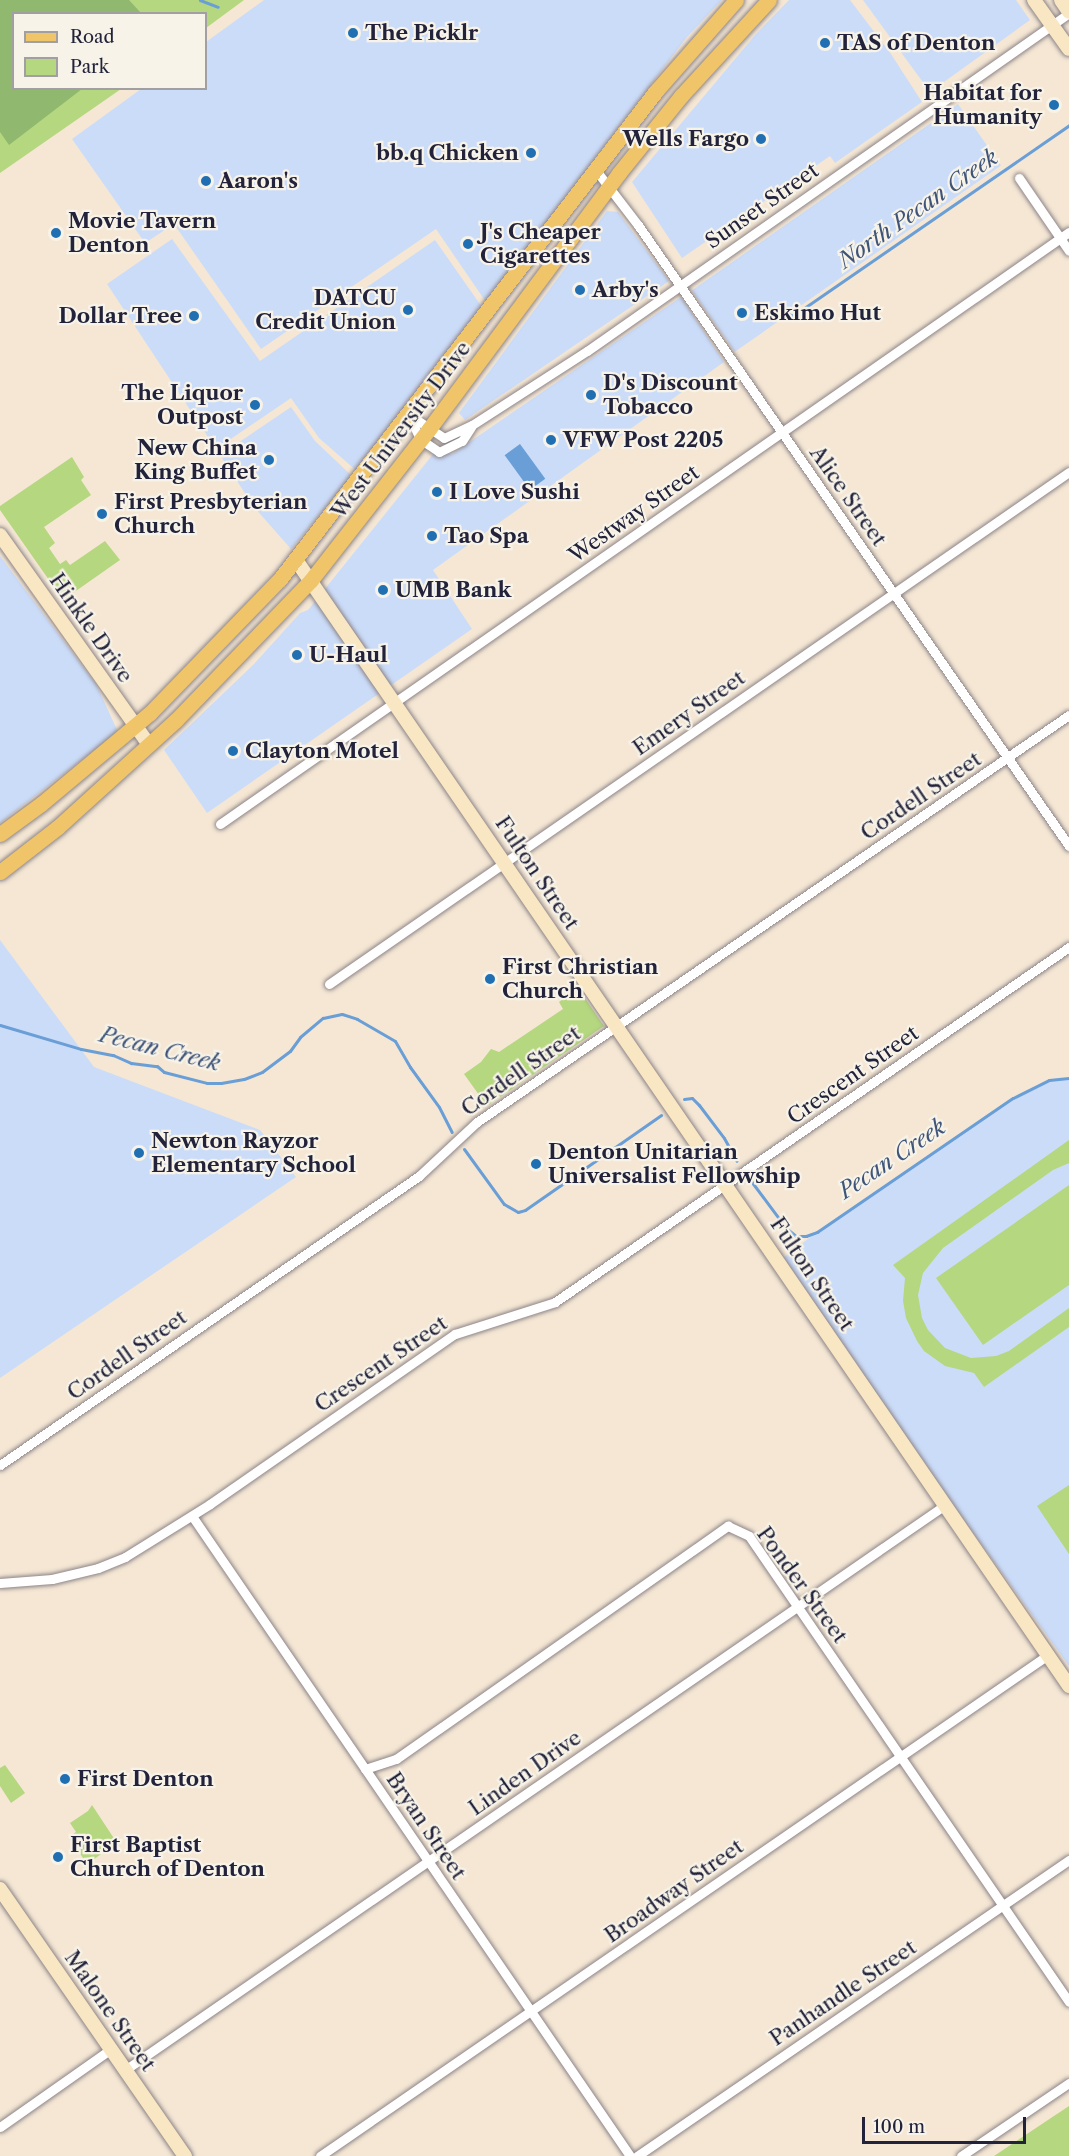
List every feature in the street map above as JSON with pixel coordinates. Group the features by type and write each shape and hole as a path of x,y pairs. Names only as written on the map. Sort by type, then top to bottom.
{"main road":[{"name":"West University Drive","path":"0,834 134,726 296,560 661,84 736,0"},
{"name":"West University Drive","path":"0,872 58,828 149,745 239,657 311,580 424,434 609,187 681,96 769,0"}],"street":[{"path":"1034,0 1069,49"},
{"path":"1061,0 1069,12"},
{"name":"Sunset Street","path":"424,434 444,438 472,425 587,351 1069,12"},
{"name":"Alice Street","path":"595,169 680,285 1069,846"},
{"path":"1019,178 1069,251"},
{"name":"Westway Street","path":"220,824 1069,232"},
{"path":"408,414 424,434"},
{"name":"Sunset Street","path":"424,434 439,452 462,441 472,425"},
{"name":"Emery Street","path":"329,984 1069,472"},
{"name":"Hinkle Drive","path":"0,535 149,745"},
{"name":"Fulton Street","path":"296,560 1069,1686"},
{"name":"Cordell Street","path":"0,1465 419,1176 477,1122 1069,715"},
{"name":"Crescent Street","path":"0,1583 52,1579 98,1568 125,1557 192,1516 455,1334 555,1302 1069,947"},
{"name":"Linden Drive","path":"125,2070 945,1505"},
{"name":"Bryan Street","path":"192,1516 630,2156"},
{"name":"Ponder Street","path":"365,1769 396,1759 728,1526 749,1536 1069,2002"},
{"name":"Broadway Street","path":"320,2156 1048,1655"},
{"name":"Panhandle Street","path":"636,2156 1069,1860"},
{"name":"Malone Street","path":"0,1889 185,2156"},
{"path":"0,2127 111,2049"},
{"path":"962,2156 1069,2083"}],"shaded area":[{"path":"264,0 722,0 687,37 486,302 436,229 261,349 174,224 145,243 72,139 140,90 207,90 207,41"},
{"path":"789,0 850,0 891,54 922,102 835,163 830,156 682,258 632,182 756,34"},
{"path":"863,0 1016,0 1030,20 930,92"},
{"path":"958,104 1001,165 735,352 692,290"},
{"path":"607,211 618,212 669,281 465,420 459,413"},
{"path":"172,239 260,361 435,240 482,307 358,472 319,438 291,398 216,449 107,284"},
{"path":"681,297 724,362 433,570 472,629 207,813 164,750 254,664 300,613 308,610 434,453 452,454"},
{"path":"291,407 315,441 352,476 291,549 254,507 220,455"},
{"path":"0,556 96,684 118,732 0,823"},
{"name":"Newton Rayzor Elementary School","path":"0,940 94,1067 260,1130 296,1177 0,1378"},
{"path":"1069,1078 1069,1666 778,1262 817,1232 1013,1098 1049,1080"}],"green space":[{"path":"0,0 244,0 207,27 207,12 12,12 12,90 120,90 0,173"},
{"path":"0,0 129,0 140,12 12,12 12,90 81,90 9,145 0,132"},
{"path":"72,457 84,477 81,480 91,495 44,527 55,543 49,548 60,564 66,560 70,565 105,541 120,560 63,600 0,510 0,506"},
{"path":"578,988 604,1026 487,1106 464,1074 481,1062 491,1049 499,1052 563,1009 559,1002"},
{"path":"1069,1140 1069,1163 1053,1170 943,1248 923,1273 918,1295 922,1318 928,1330 945,1348 971,1358 996,1356 1009,1351 1069,1308 1069,1327 984,1387 974,1373 945,1366 924,1351 906,1318 903,1301 905,1278 893,1265"},
{"path":"1069,1185 1069,1285 983,1345 936,1278"},
{"path":"1069,1485 1069,1554 1037,1506"},
{"path":"5,1765 25,1793 11,1803 0,1786 0,1768"},
{"path":"92,1805 117,1843 87,1864 69,1837 76,1832 70,1823 88,1811"},
{"path":"1069,2106 1069,2156 994,2156"}],"water":[{"path":"520,444 545,479 530,490 505,455"}],"waterway":[{"name":"North Pecan Creek","path":"200,0 218,7"},
{"name":"North Pecan Creek","path":"786,310 790,315 794,315 1069,125"},
{"name":"Pecan Creek","path":"0,1025 81,1049 113,1055 131,1063 157,1066 164,1072 207,1083 221,1083 244,1079 262,1072 290,1051 300,1037 323,1018 342,1014 357,1019 395,1041 410,1067 439,1107 452,1132"},
{"name":"Pecan Creek","path":"751,1181 786,1228 796,1236 806,1236 817,1232 1013,1098 1049,1080 1069,1078"},
{"name":"Pecan Creek","path":"684,1099 692,1098 699,1105 724,1138 737,1161"},
{"name":"Pecan Creek","path":"464,1149 504,1204 518,1212 525,1210 661,1115"}],"place":[{"name":"The Picklr","path":"353,33"},
{"name":"TAS of Denton","path":"825,43"},
{"name":"Habitat for Humanity","path":"1054,105"},
{"name":"Wells Fargo","path":"761,139"},
{"name":"bb.q Chicken","path":"531,153"},
{"name":"Aaron's","path":"206,181"},
{"name":"Movie Tavern Denton","path":"56,233"},
{"name":"J's Cheaper Cigarettes","path":"468,244"},
{"name":"Arby's","path":"580,290"},
{"name":"DATCU Credit Union","path":"408,310"},
{"name":"Eskimo Hut","path":"742,313"},
{"name":"Dollar Tree","path":"194,316"},
{"name":"D's Discount Tobacco","path":"591,395"},
{"name":"The Liquor Outpost","path":"255,405"},
{"name":"VFW Post 2205","path":"551,440"},
{"name":"New China King Buffet","path":"269,460"},
{"name":"I Love Sushi","path":"437,492"},
{"name":"First Presbyterian Church","path":"102,514"},
{"name":"Tao Spa","path":"432,536"},
{"name":"UMB Bank","path":"383,590"},
{"name":"U-Haul","path":"297,655"},
{"name":"Clayton Motel","path":"233,751"},
{"name":"First Christian Church","path":"490,979"},
{"name":"Newton Rayzor Elementary School","path":"139,1153"},
{"name":"Denton Unitarian Universalist Fellowship","path":"536,1164"},
{"name":"First Denton","path":"65,1779"},
{"name":"First Baptist Church of Denton","path":"58,1857"}]}
